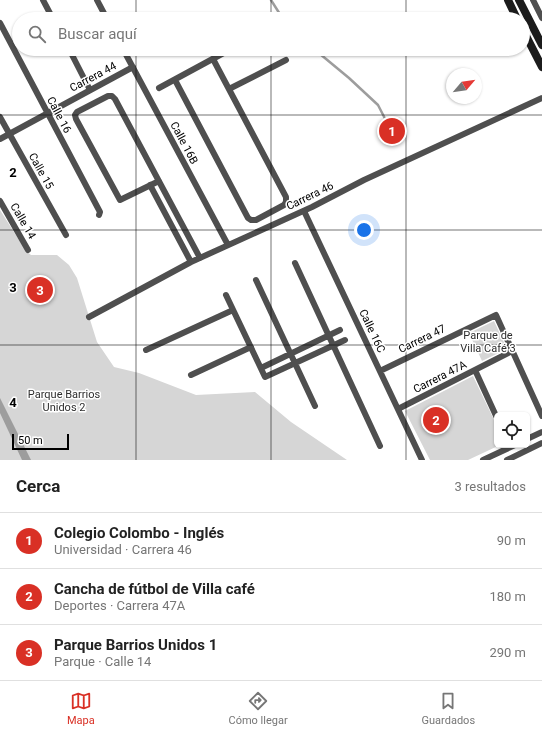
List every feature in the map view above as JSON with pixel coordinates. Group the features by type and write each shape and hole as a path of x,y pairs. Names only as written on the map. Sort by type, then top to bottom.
{"main road":[{"path":"508,0 514,12"},
{"path":"519,0 526,12"},
{"path":"530,20 541,40"},
{"path":"530,44 542,67"}],"street":[{"path":"43,0 49,12"},
{"path":"97,0 103,12"},
{"path":"533,0 542,16"},
{"name":"Calle 16","path":"0,23 12,46"},
{"name":"Calle 16","path":"17,56 100,212 99,216"},
{"path":"72,56 90,90"},
{"name":"Calle 16B","path":"127,56 228,246"},
{"path":"159,88 218,56"},
{"path":"175,80 248,218 251,220 256,220 284,205 286,202 286,197 213,59"},
{"path":"229,89 286,60"},
{"name":"Carrera 44","path":"0,139 133,67"},
{"path":"158,181 120,200 76,119 75,115 77,112 108,96 114,98 200,258"},
{"name":"Carrera 46","path":"88,317 191,262 304,211 364,180 542,98"},
{"name":"Calle 15","path":"0,117 66,235"},
{"path":"150,185 191,262"},
{"name":"Calle 14","path":"0,201 28,250"},
{"name":"Calle 16C","path":"304,211 422,460"},
{"path":"295,262 380,446"},
{"path":"256,280 315,406"},
{"path":"226,295 265,377 345,340"},
{"path":"146,350 233,310"},
{"name":"Carrera 47","path":"380,371 496,315 512,351"},
{"path":"260,368 340,330"},
{"path":"191,375 251,347"},
{"path":"512,351 542,416"},
{"name":"Carrera 47A","path":"398,410 512,351"},
{"path":"474,370 494,412"},
{"path":"530,438 542,432"},
{"path":"507,460 516,458 542,443"},
{"path":"484,460 508,448"},
{"path":"513,448 516,458"}],"green space":[{"name":"Parque Barrios Unidos 2","path":"0,210 26,251 31,255 57,255 69,265 77,278 97,342 114,367 139,373 196,395 255,392 291,422 347,460 0,460"},
{"name":"Parque de Villa Café 3","path":"494,321 507,349 482,361 469,333"},
{"path":"473,376 494,420 494,448 468,460 430,460 405,411"}],"shaded area":[{"path":"0,398 31,460 22,460 0,413"}],"waterway":[{"path":"271,0 279,12"},
{"path":"322,56 378,105 395,138"}],"place":[{"name":"Colegio Colombo - Inglés","path":"392,131"},
{"name":"Parque Barrios Unidos 1","path":"40,290"},
{"name":"Cancha de fútbol de Villa café","path":"436,420"}]}
